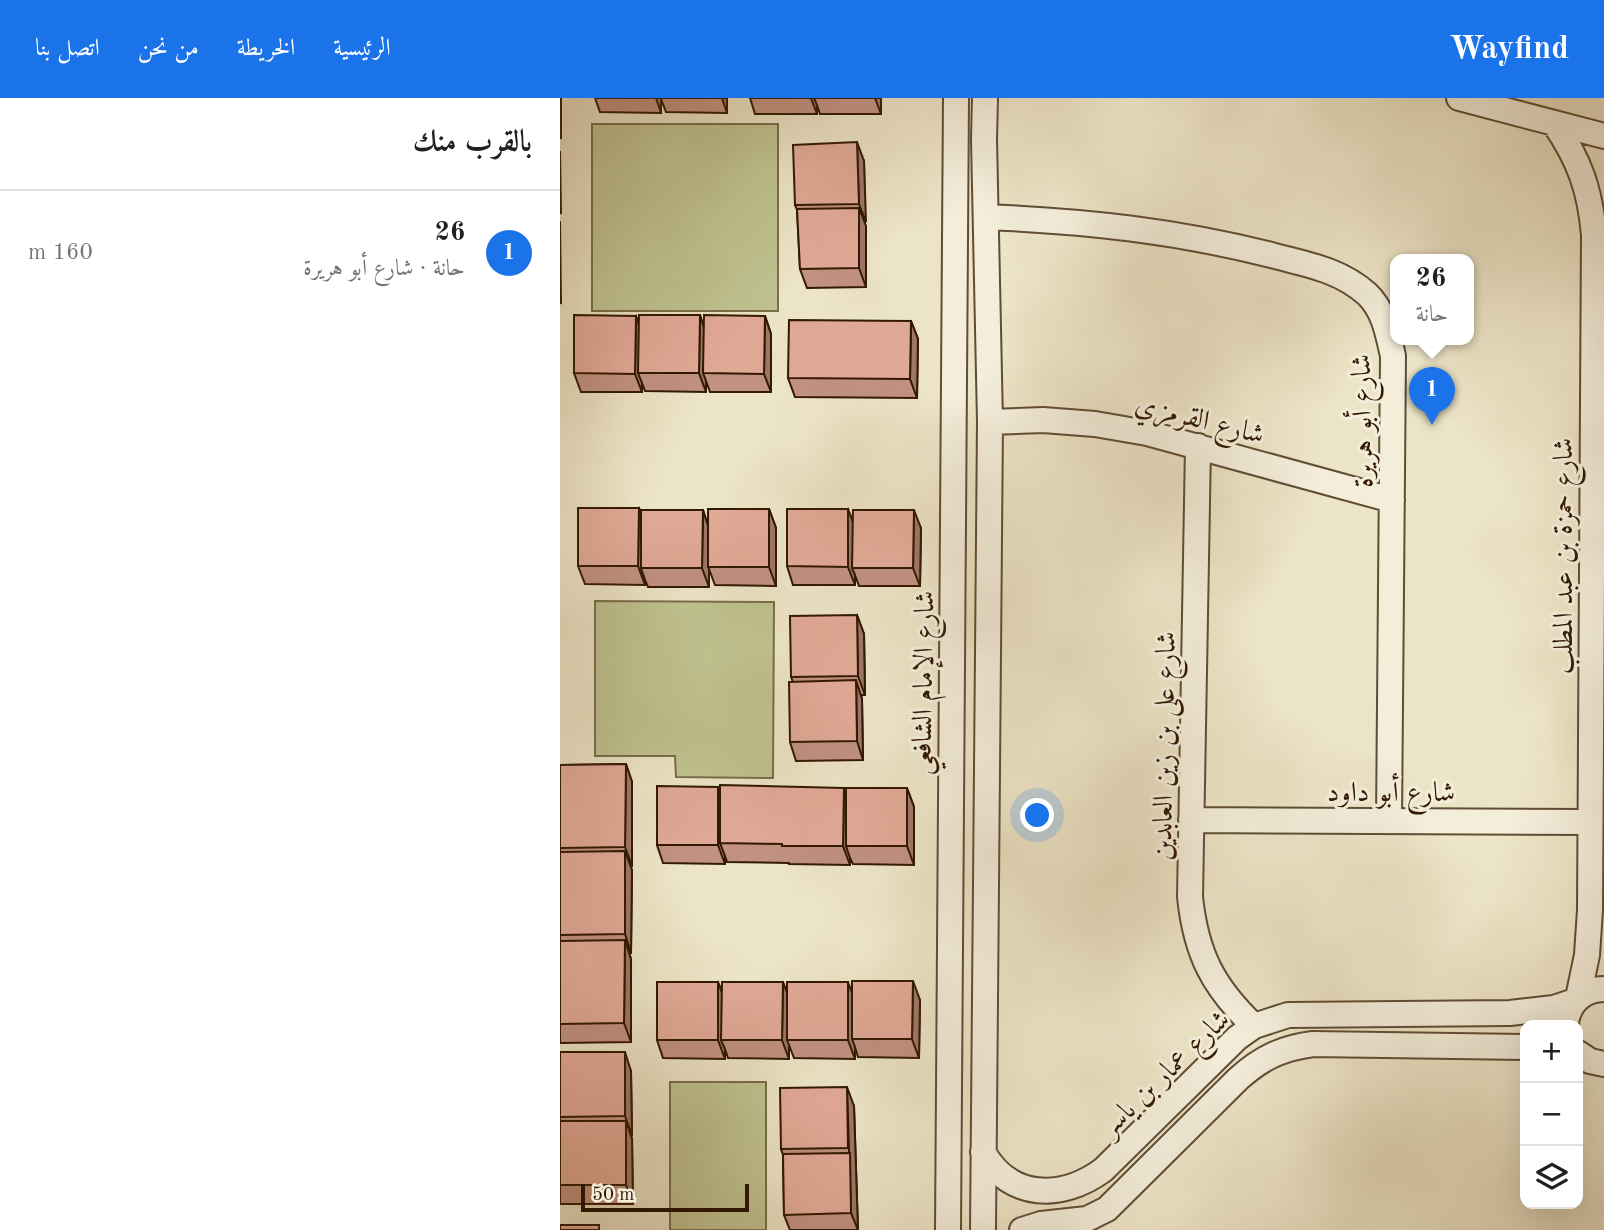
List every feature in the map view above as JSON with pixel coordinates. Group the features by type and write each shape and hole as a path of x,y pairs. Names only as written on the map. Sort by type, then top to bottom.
{"street":[{"name":"شارع الإمام الشافعي","path":"948,1230 956,98"},
{"path":"983,1230 990,422 985,98"},
{"path":"1459,98 1604,136"},
{"name":"شارع حمزة بن عبد المطلب","path":"1554,123 1584,176 1591,205 1599,355 1589,933 1576,1000 1569,1010 1567,1020"},
{"path":"957,137 984,139"},
{"name":"شارع أبو هريرة","path":"986,217 1073,221 1154,230 1233,246 1343,275 1369,296 1387,324 1390,340"},
{"name":"شارع أبو هريرة","path":"1389,821 1393,356 1391,345"},
{"name":"شارع القرمزي","path":"990,422 1043,420 1095,424 1147,433 1392,500"},
{"name":"شارع على بن زين العابدين","path":"1198,446 1190,897 1193,928 1202,956 1215,982 1233,1006 1254,1026"},
{"name":"شارع أبو داود","path":"1191,820 1590,822"},
{"path":"950,862 986,863"},
{"name":"شارع عمار بن ياسر","path":"983,1152 992,1168 1008,1181 1027,1189 1047,1192 1068,1189 1087,1182 1104,1170 1237,1038 1254,1026 1288,1015 1305,1013 1510,1013 1554,1007 1576,1000 1588,992 1604,989"},
{"name":"شارع عمار بن ياسر","path":"1022,1230 1041,1224 1087,1219 1107,1209 1254,1064 1292,1046 1520,1047"},
{"path":"1156,1119 1177,1140"}],"green space":[{"path":"592,124 778,124 778,311 592,311"},
{"path":"595,601 774,602 773,778 676,777 675,756 595,756"},
{"path":"670,1082 766,1082 766,1230 670,1230"}],"building":[{"path":"857,142 859,204 795,205 793,145"},
{"path":"859,208 859,268 800,269 797,209"},
{"path":"574,315 636,316 635,374 574,373"},
{"path":"639,315 700,315 699,373 638,373"},
{"path":"704,315 765,316 764,374 703,373"},
{"path":"789,320 911,321 910,379 788,378"},
{"path":"578,508 639,508 638,566 578,566"},
{"path":"708,509 769,509 769,567 708,567"},
{"path":"787,509 848,509 848,567 787,566"},
{"path":"641,510 703,510 702,568 641,568"},
{"path":"853,510 914,510 913,568 852,568"},
{"path":"857,615 858,676 791,677 790,616"},
{"path":"856,680 857,741 790,742 789,682"},
{"path":"626,764 625,847 560,848 560,765"},
{"path":"720,785 844,788 843,846 720,843"},
{"path":"657,786 718,787 718,845 657,845"},
{"path":"846,788 907,788 907,846 846,846"},
{"path":"625,851 625,934 560,935 560,852"},
{"path":"625,940 624,1023 560,1024 560,941"},
{"path":"852,981 913,981 912,1039 852,1039"},
{"path":"657,982 718,982 718,1040 657,1040"},
{"path":"722,982 783,982 782,1040 721,1040"},
{"path":"787,982 848,982 848,1040 787,1040"},
{"path":"560,1052 625,1052 625,1116 560,1117"},
{"path":"847,1087 848,1148 781,1149 780,1088"},
{"path":"560,1121 626,1121 626,1185 560,1185"},
{"path":"850,1153 851,1213 784,1215 783,1154"},
{"path":"560,1225 599,1225 599,1230 560,1230"}],"place":[{"name":"26","path":"1432,425"}]}
